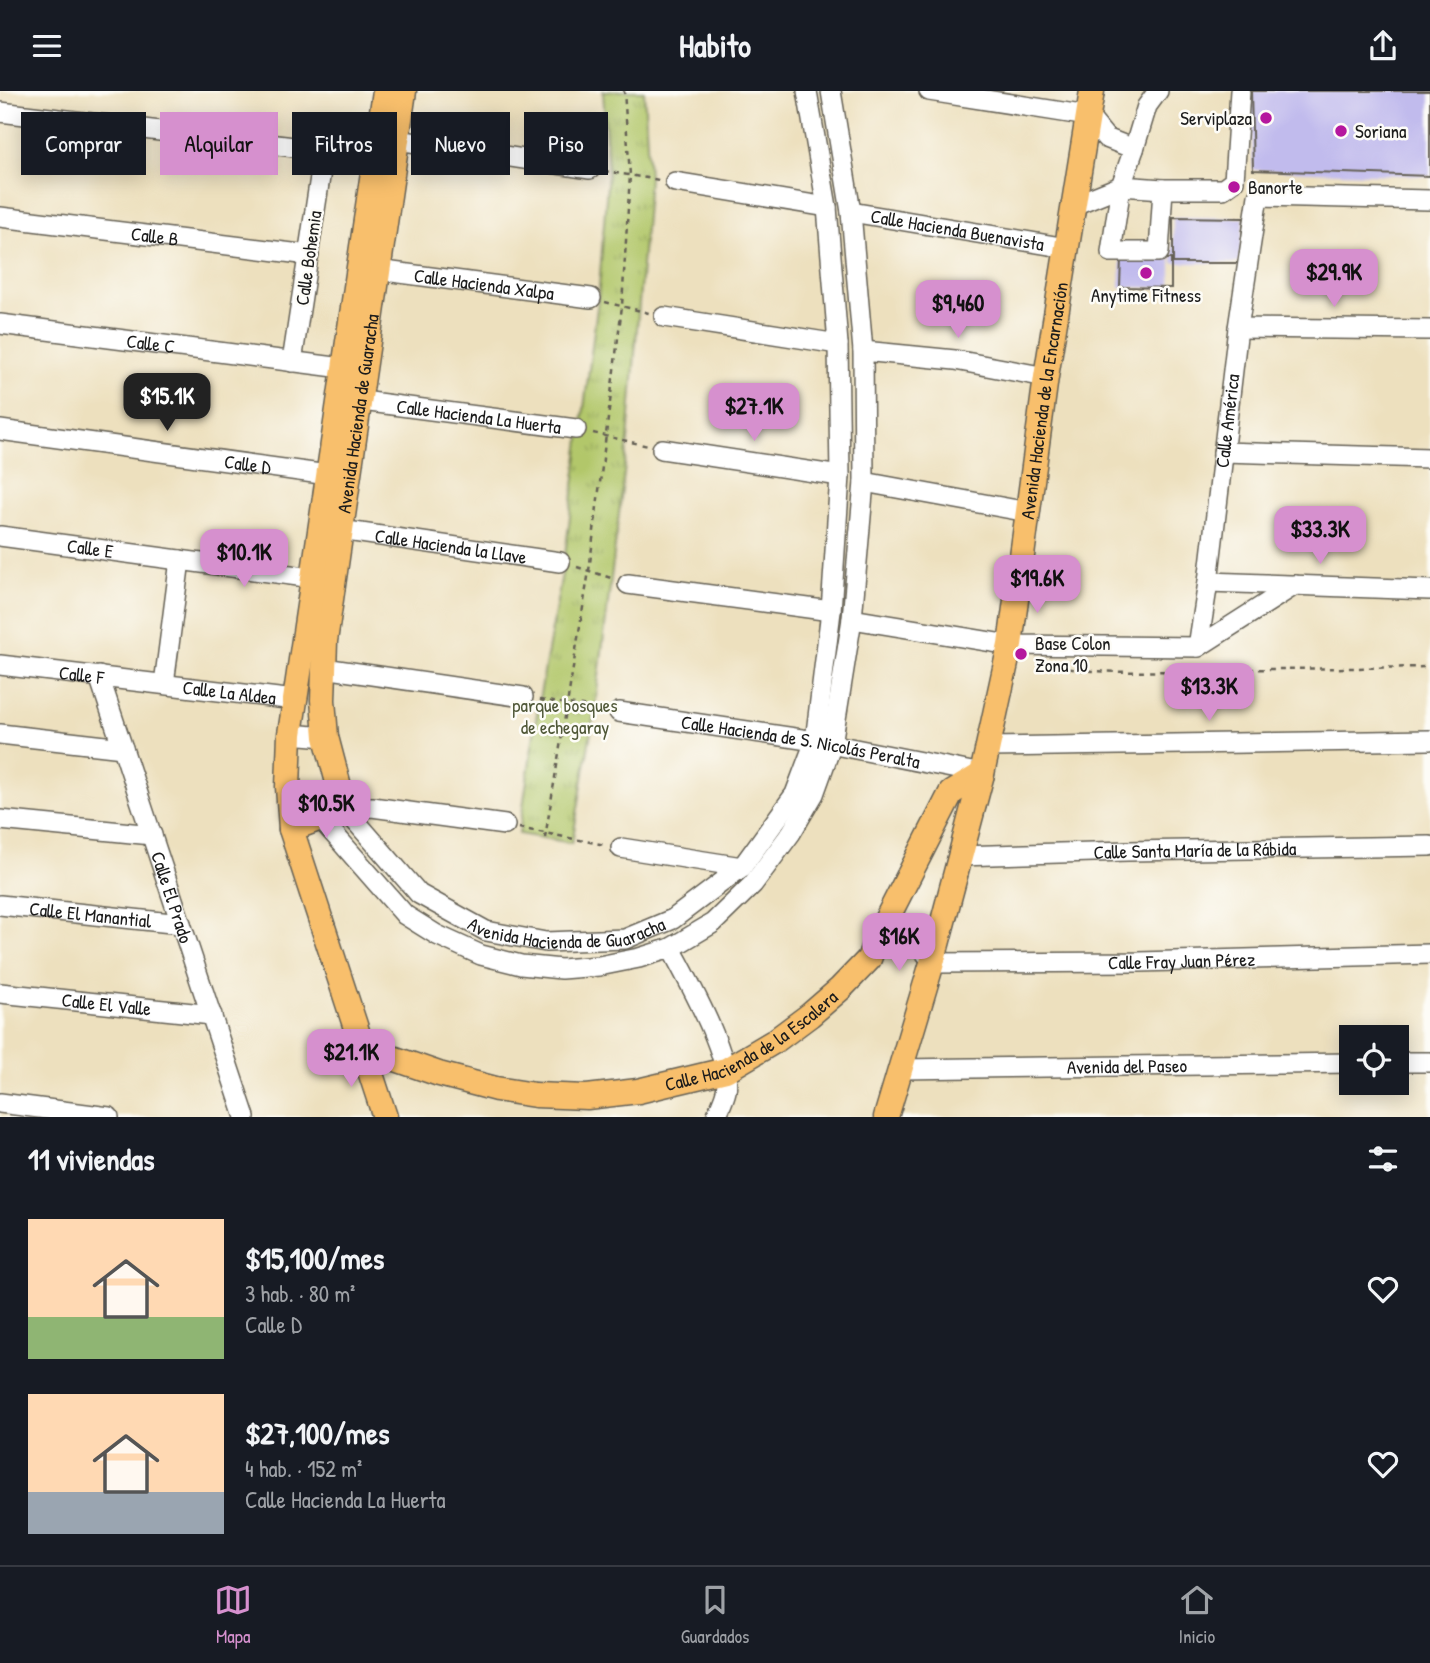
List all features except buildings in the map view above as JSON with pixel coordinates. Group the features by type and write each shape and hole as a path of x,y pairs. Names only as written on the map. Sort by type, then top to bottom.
{"main road":[{"name":"Avenida Hacienda de Guaracha","path":"385,91 386,112"},
{"name":"Avenida Hacienda de Guaracha","path":"397,112 404,91"},
{"name":"Avenida Hacienda de la Encarnación","path":"886,1117 930,968 988,747 1019,645 1028,512 1046,377 1092,91"},
{"name":"Avenida Hacienda de Guaracha","path":"381,175 344,368 349,399 341,530 315,639 295,700 290,734 288,787 291,829 385,1117"},
{"name":"Avenida Hacienda de Guaracha","path":"345,809 326,737 324,667 315,639 313,578 328,475 349,399 377,269 385,175"},
{"name":"Calle Hacienda de la Escalera","path":"361,1047 439,1074 496,1089 535,1095 587,1097 638,1091 726,1070 775,1041 840,989 872,951 951,793 982,774"},
{"path":"291,829 345,809"}],"street":[{"name":"Avenida Hacienda de Guaracha","path":"345,809 419,894 486,931 546,942 625,939 673,919 742,867 795,794 824,743 840,476 838,344 827,207 807,91"},
{"name":"Avenida Hacienda de Guaracha","path":"320,818 405,915 437,935 481,955 521,965 561,969 599,966 639,958 671,948 713,923 753,884 791,832 814,794 852,619 864,482 863,351 850,212 831,91"},
{"path":"929,91 1088,116 1106,138 1134,149"},
{"path":"1158,91 1147,106 1121,186 1111,252 1159,252 1163,188"},
{"path":"1074,205 1121,186 1223,189 1234,181 1240,91"},
{"name":"Calle Bohemia","path":"0,112 311,149 319,154 322,164 292,362"},
{"path":"811,118 835,115"},
{"path":"397,139 524,159"},
{"path":"675,182 827,207"},
{"name":"Calle América","path":"1198,647 1238,328 1258,195 1430,200"},
{"name":"Calle Hacienda Buenavista","path":"850,212 1067,247"},
{"name":"Calle B","path":"0,217 309,255"},
{"name":"Calle Hacienda Xalpa","path":"377,269 591,299"},
{"path":"664,317 838,344"},
{"name":"Calle C","path":"0,324 344,368"},
{"path":"1238,328 1430,330"},
{"path":"863,351 955,360 1046,377"},
{"path":"839,373 847,381 856,382 863,377"},
{"name":"Calle Hacienda La Huerta","path":"349,399 576,429"},
{"name":"Calle D","path":"0,430 328,475"},
{"path":"840,446 849,440 858,441 864,450"},
{"path":"662,449 840,476"},
{"path":"1223,452 1430,458"},
{"path":"864,482 1028,512"},
{"name":"Calle Hacienda la Llave","path":"341,530 560,562"},
{"name":"Calle E","path":"0,536 313,578"},
{"path":"164,684 180,560"},
{"path":"1208,582 1430,590"},
{"path":"628,584 831,611"},
{"path":"852,619 1019,645 1198,647 1295,585"},
{"name":"Calle F","path":"0,665 164,684"},
{"path":"324,667 523,697"},
{"name":"Calle El Prado","path":"99,677 245,1117"},
{"name":"Calle La Aldea","path":"164,684 295,700"},
{"name":"Calle Hacienda de S. Nicolás Peralta","path":"619,712 824,743 982,774"},
{"path":"0,734 123,748"},
{"path":"290,734 326,737"},
{"path":"988,747 1430,740"},
{"path":"345,809 372,807 505,825"},
{"path":"0,820 152,835"},
{"name":"Calle Santa María de la Rábida","path":"959,856 1430,846"},
{"path":"621,848 742,867"},
{"name":"Calle El Manantial","path":"0,905 181,924"},
{"path":"671,948 718,1043 726,1070 726,1090 716,1117"},
{"path":"872,951 878,954 899,952 930,968"},
{"name":"Calle Fray Juan Pérez","path":"930,968 1430,954"},
{"name":"Calle El Valle","path":"0,993 212,1015"},
{"path":"1409,1062 1430,1062"},
{"name":"Avenida del Paseo","path":"901,1069 1339,1063"},
{"path":"0,1103 109,1117"}],"path":[{"path":"544,838 589,571 622,306 630,175 624,91"},
{"path":"608,172 675,182"},
{"path":"591,299 664,317"},
{"path":"576,429 662,449"},
{"path":"560,562 628,584"},
{"path":"1019,645 1053,666 1066,669 1123,671 1430,667"},
{"path":"523,697 619,712"},
{"path":"505,825 621,848"}],"green space":[{"name":"parque bosques de echegaray","path":"603,91 644,91 649,178 628,441 595,708 572,843 519,834 539,700 564,563 598,300 608,175 608,112 604,112"}],"place":[{"name":"Serviplaza","path":"1266,118"},
{"name":"Soriana","path":"1341,131"},
{"name":"Banorte","path":"1234,187"},
{"name":"Anytime Fitness","path":"1146,273"},
{"name":"Base Colon Zona 10","path":"1021,654"}]}
